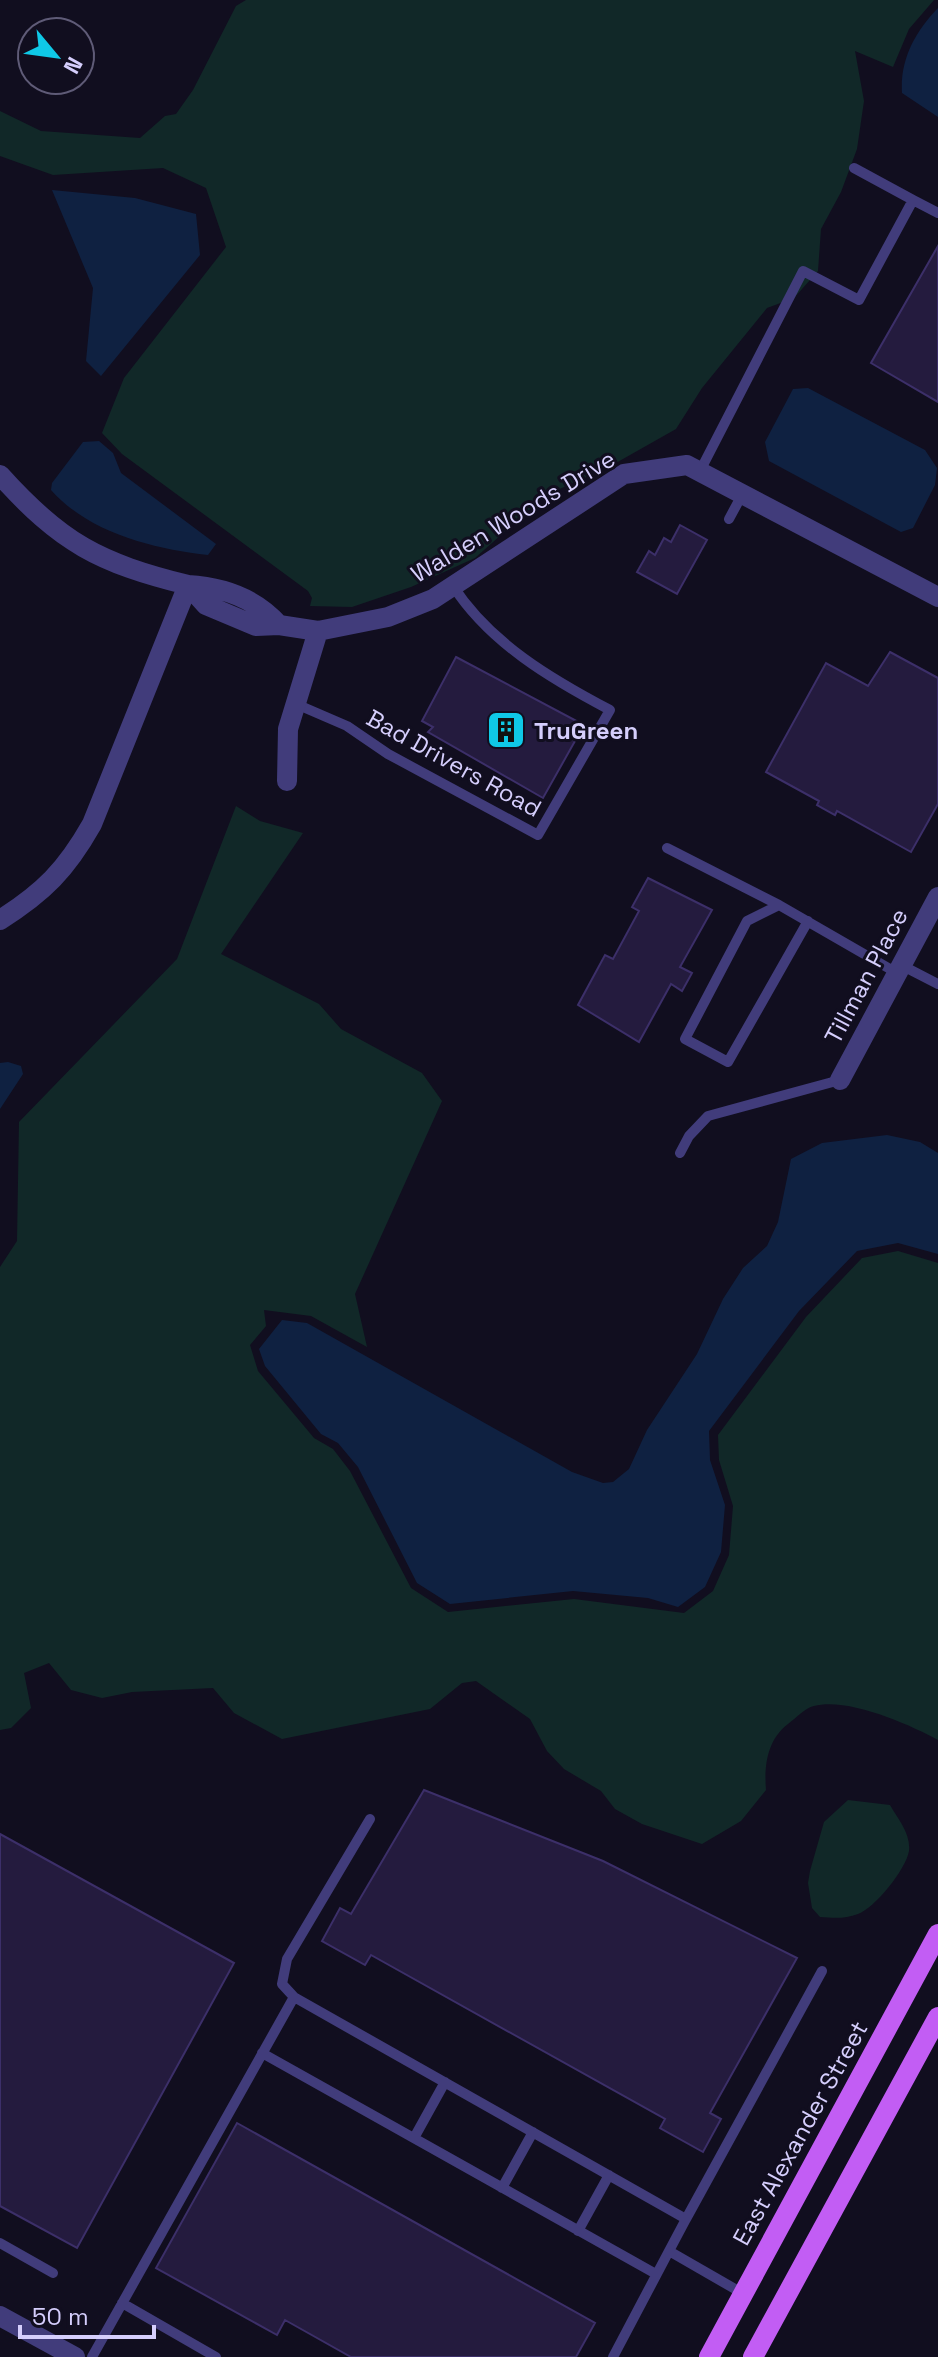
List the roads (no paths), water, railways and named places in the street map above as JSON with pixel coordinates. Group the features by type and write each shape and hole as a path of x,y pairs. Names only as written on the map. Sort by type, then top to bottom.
{"main road":[{"name":"East Alexander Street","path":"709,2357 938,1934"},
{"path":"753,2357 938,2017"}],"street":[{"name":"Walden Woods Drive","path":"0,475 39,518 77,546 113,564 188,585 214,586 263,607 279,625 318,631 388,617 433,599 624,474 687,465 937,593"},
{"path":"0,920 42,893 74,857 92,824 188,585"},
{"path":"287,781 288,729 318,631"},
{"name":"Tillman Place","path":"840,1080 938,897"},
{"path":"0,2316 75,2357"}],"lane":[{"path":"854,168 938,213"},
{"path":"700,471 803,271 859,300 913,200"},
{"path":"729,519 743,493"},
{"name":"Bad Drivers Road","path":"296,704 347,726 388,754 538,835 610,710 504,645 467,607 453,586"},
{"path":"667,848 899,969 938,984"},
{"path":"779,905 747,921 685,1039 728,1062 808,921"},
{"path":"680,1153 689,1136 708,1116 840,1080"},
{"path":"370,1819 287,1959 282,1984 294,1997 686,2219"},
{"path":"613,2357 822,1971"},
{"path":"92,2357 294,1997"},
{"path":"262,2053 656,2274"},
{"path":"414,2138 445,2082"},
{"path":"502,2188 533,2132"},
{"path":"578,2231 609,2175"},
{"path":"0,2243 53,2273"},
{"path":"669,2251 742,2293"},
{"path":"122,2303 216,2357"}],"water":[{"path":"938,8 938,117 902,93 902,81 906,57 922,27"},
{"path":"52,190 135,198 196,214 200,255 101,376 86,361 93,288"},
{"path":"808,388 925,450 937,468 935,485 913,528 901,532 769,461 765,442 793,389"},
{"path":"99,441 113,453 121,473 216,544 208,555 145,543 103,528 66,505 51,490 52,483 83,442"},
{"path":"0,1063 21,1066 23,1074 0,1109"},
{"path":"887,1135 920,1142 938,1153 938,1254 898,1243 857,1251 799,1311 709,1431 710,1460 725,1505 721,1552 705,1587 678,1607 648,1598 573,1591 450,1604 417,1583 358,1467 338,1443 321,1434 265,1366 259,1349 282,1320 307,1323 572,1472 603,1483 613,1482 629,1469 647,1430 697,1354 723,1299 743,1268 767,1246 778,1222 791,1159 822,1143"}],"place":[{"name":"TruGreen","path":"506,730"}]}
